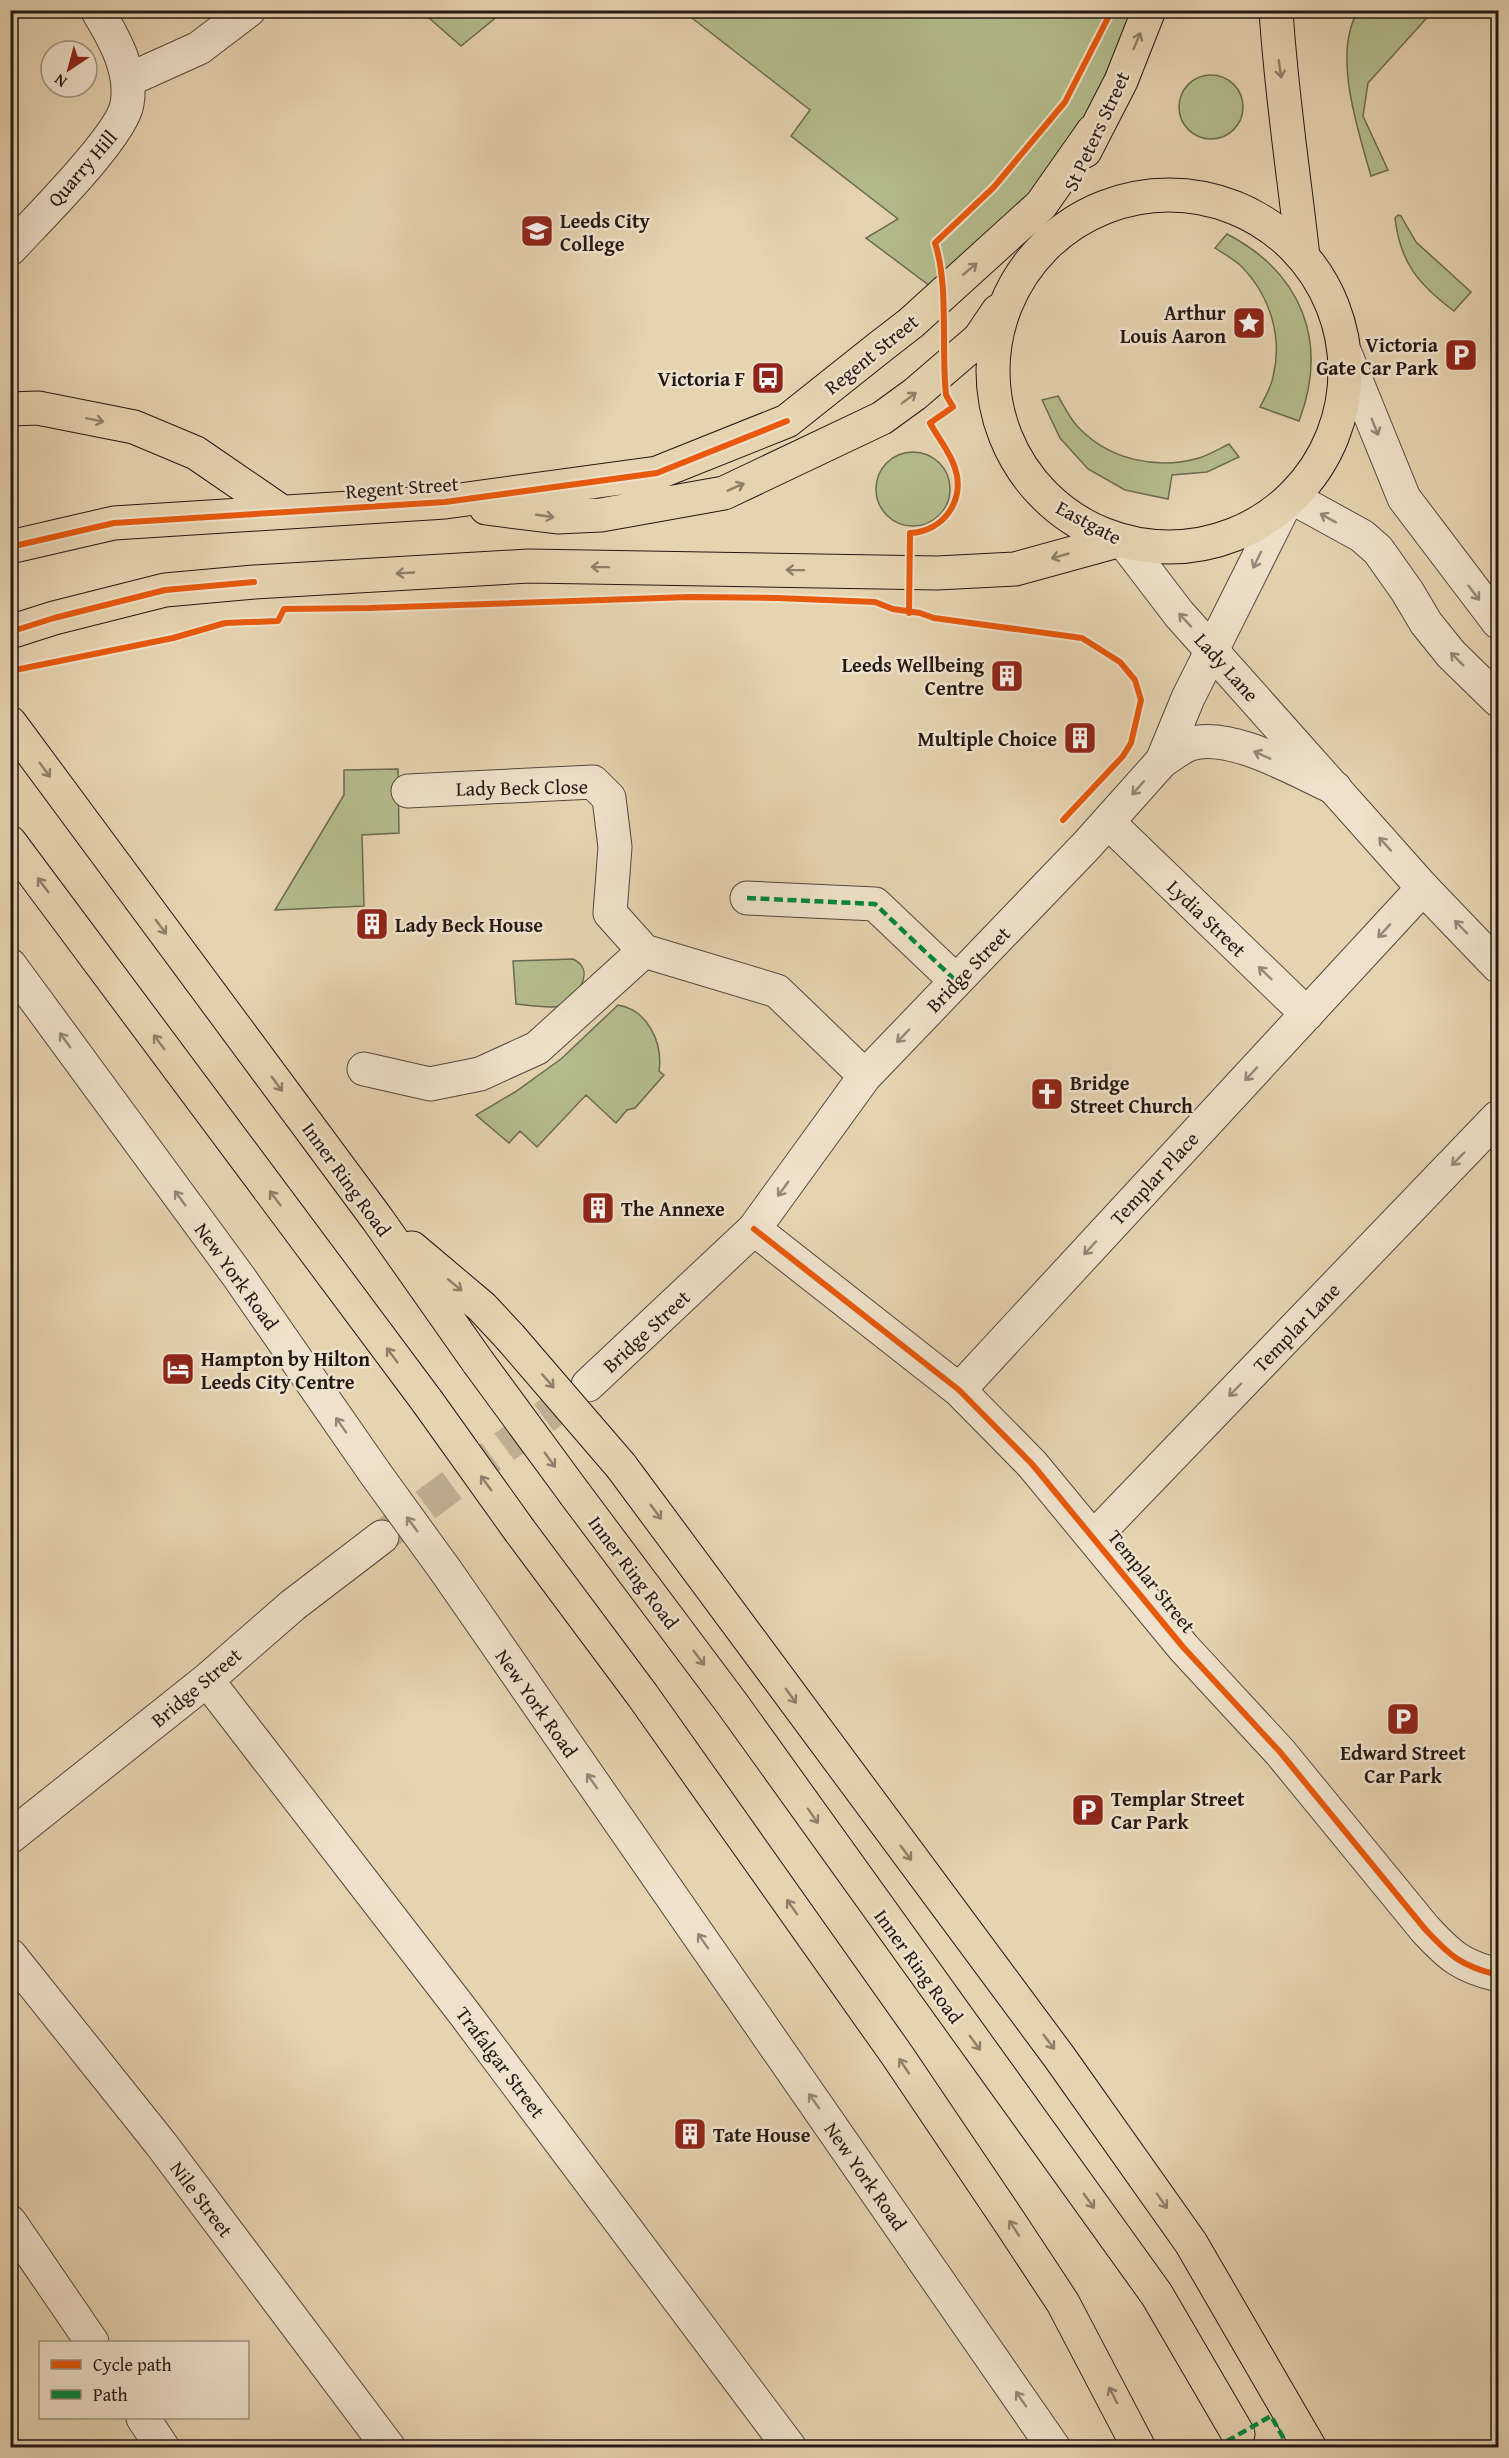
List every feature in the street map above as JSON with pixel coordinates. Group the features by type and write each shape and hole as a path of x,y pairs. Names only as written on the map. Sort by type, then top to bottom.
{"highway":[{"name":"St Peters Street","path":"1040,250 1093,131 1120,81 1149,10"},
{"path":"1276,10 1279,60 1304,257"},
{"name":"Regent Street","path":"10,547 114,523 445,502 657,473 787,421 911,323 1041,206 1093,131"},
{"name":"Eastgate","path":"1169,195 1216,201 1264,222 1304,257 1328,296 1339,324 1345,353 1342,407 1325,456 1288,503 1239,534 1190,547 1153,548 1120,541 1057,508 1026,476 1004,436 993,393 994,342 1010,294 1040,250 1077,220 1121,201 1169,195"},
{"name":"Regent Street","path":"445,502 557,518 601,514 723,492 882,418 915,394 979,339 1010,294"},
{"path":"20,403 134,428 196,453 282,512"},
{"path":"10,632 165,590 243,583 529,566 937,573 1015,569 1120,541"},
{"name":"Inner Ring Road","path":"10,723 378,1220 575,1494 733,1705 1157,2295 1238,2434"},
{"path":"10,842 657,1715 897,2055 1062,2303 1139,2448"},
{"path":"378,1220 482,1307 621,1466 1060,2058 1184,2234 1310,2448"}],"street":[{"name":"Quarry Hill","path":"10,249 117,130 127,105 128,80 115,39 97,10"},
{"path":"128,80 199,48 249,10"},
{"name":"Eastgate","path":"1345,353 1404,498 1498,622"},
{"path":"1288,503 1362,536 1378,550 1426,623 1445,647 1498,700"},
{"name":"Bridge Street","path":"588,1385 754,1229 865,1076 1108,822 1161,761 1188,698 1288,503"},
{"name":"Lady Lane","path":"1120,541 1179,614 1424,888 1498,966"},
{"name":"Lady Lane","path":"1161,761 1190,744 1218,742 1241,746 1335,788"},
{"name":"Lady Beck Close","path":"408,791 593,782 609,798 615,847 610,913 644,951"},
{"name":"Lydia Street","path":"1108,822 1307,1014"},
{"name":"Templar Place","path":"959,1389 1424,888"},
{"path":"747,898 875,904 956,981"},
{"path":"364,1070 430,1084 480,1074 537,1048 644,951 777,991 865,1076"},
{"name":"New York Road","path":"10,965 239,1277 446,1571 1054,2448"},
{"name":"Templar Lane","path":"1094,1537 1498,1117"},
{"name":"Templar Street","path":"754,1229 959,1389 1032,1464 1184,1647 1280,1752 1433,1937 1449,1954 1478,1970 1498,1975"},
{"name":"Bridge Street","path":"10,1838 207,1680 293,1605 382,1537"},
{"name":"Trafalgar Street","path":"207,1680 450,1994 790,2448"},
{"name":"Nile Street","path":"10,1955 161,2144 389,2448"},
{"path":"10,2222 91,2341"},
{"path":"144,2419 164,2448"}],"green space":[{"path":"421,11 504,11 461,46"},
{"path":"683,11 1149,11 1093,131 942,295 866,238 898,219 791,136 810,110"},
{"path":"1358,11 1433,11 1368,83 1363,116 1388,170 1371,176 1354,115 1347,70 1347,48"},
{"path":"1211,75 1223,77 1234,84 1241,95 1243,107 1241,119 1234,130 1223,137 1211,139 1199,137 1188,130 1181,119 1179,107 1181,95 1188,84 1199,77"},
{"path":"1398,215 1401,216 1416,242 1471,292 1454,311 1431,292 1413,272 1401,248 1395,218"},
{"path":"1227,234 1253,250 1274,269 1291,289 1302,312 1309,337 1311,364 1308,392 1299,421 1260,407 1269,389 1276,362 1275,332 1267,304 1252,278 1239,264 1215,248"},
{"path":"1058,396 1078,427 1090,438 1119,454 1150,462 1167,463 1203,457 1229,444 1239,457 1207,472 1172,475 1168,499 1125,490 1088,469 1060,438 1042,400"},
{"path":"913,452 927,455 939,463 947,475 950,489 947,503 939,515 927,523 913,526 899,523 887,515 879,503 876,489 879,475 887,463 899,455"},
{"path":"398,769 399,833 362,835 364,906 275,910 344,795 344,770"},
{"path":"573,959 580,964 584,977 578,991 566,1002 550,1007 516,1004 513,961"},
{"path":"618,1005 638,1013 651,1029 656,1039 660,1060 659,1071 664,1075 635,1108 627,1110 616,1123 586,1095 537,1147 520,1131 509,1143 476,1115 515,1092 561,1059"}],"tunnel":[{"path":"386,1534 588,1385"}],"marked path":[{"path":"747,898 875,904 956,981"},
{"path":"1215,2448 1271,2416 1289,2448"}],"cycle path":[{"path":"909,613 910,533 932,527 942,520 954,502 958,480 953,462 930,423 953,407 946,395 942,278 935,243 994,187 1065,102 1112,10"},
{"path":"10,547 114,523 445,502 657,473 787,421"},
{"path":"10,632 54,618 165,590 254,582"},
{"path":"10,671 173,638 225,623 278,621 284,609 689,597 875,602 893,609 920,613 934,618 1082,638 1120,662 1135,680 1141,700 1131,743 1123,756 1063,820"},
{"path":"754,1229 959,1390 1032,1464 1183,1647 1280,1752 1425,1929 1457,1959 1474,1968 1498,1975"}],"place":[{"name":"Leeds City College","path":"537,231"},
{"name":"Arthur Louis Aaron","path":"1249,323"},
{"name":"Victoria Gate Car Park","path":"1461,355"},
{"name":"Victoria F","path":"768,378"},
{"name":"Leeds Wellbeing Centre","path":"1007,676"},
{"name":"Multiple Choice","path":"1080,738"},
{"name":"Lady Beck House","path":"372,924"},
{"name":"Bridge Street Church","path":"1047,1094"},
{"name":"The Annexe","path":"598,1208"},
{"name":"Hampton by Hilton Leeds City Centre","path":"178,1369"},
{"name":"Edward Street Car Park","path":"1403,1719"},
{"name":"Templar Street Car Park","path":"1088,1810"},
{"name":"Tate House","path":"690,2134"}]}
